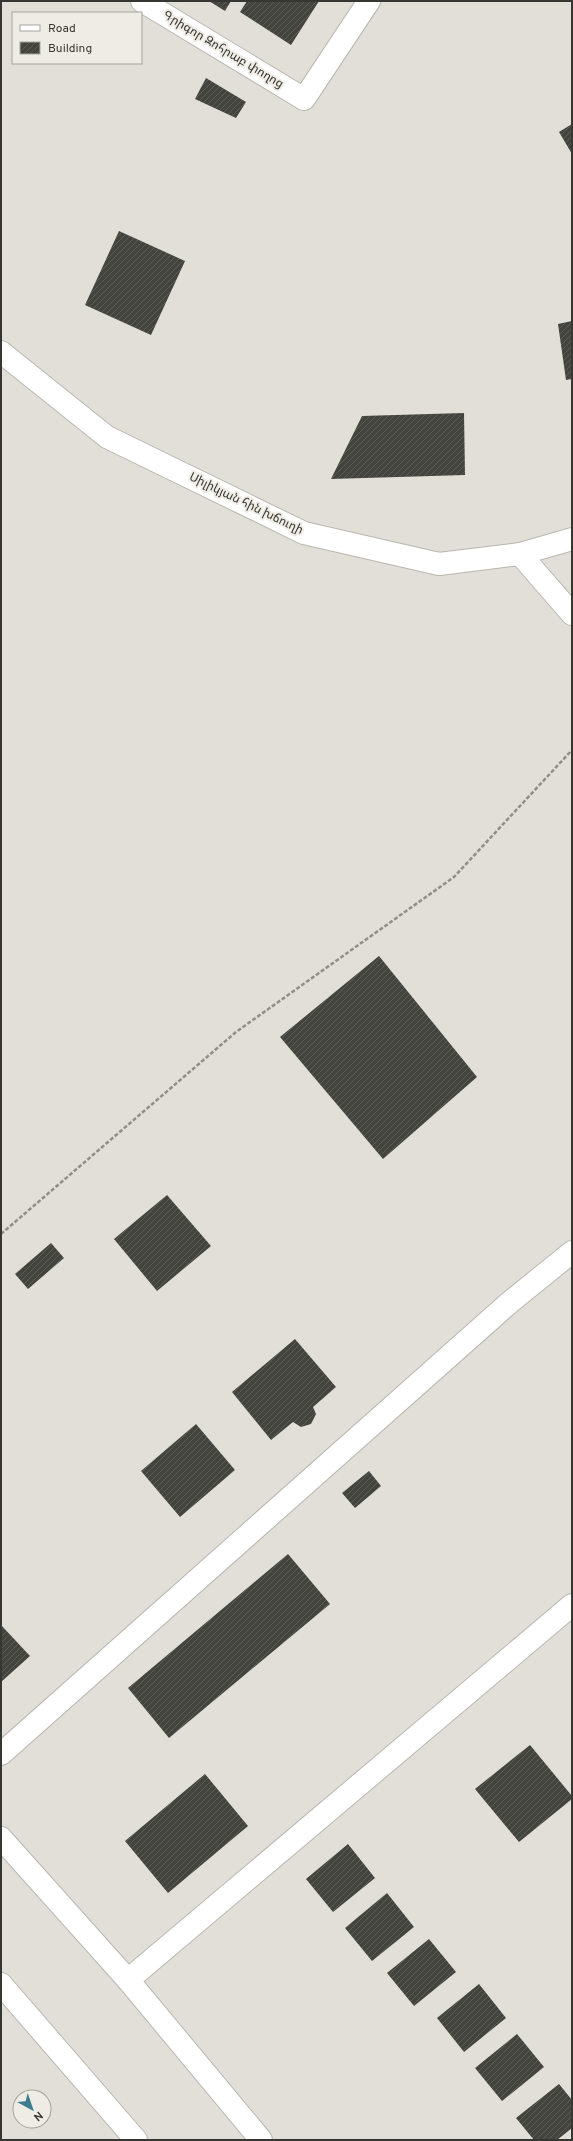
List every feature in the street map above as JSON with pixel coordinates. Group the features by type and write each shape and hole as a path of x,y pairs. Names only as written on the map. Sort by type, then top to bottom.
{"street":[{"name":"Գրիգոր Զոհրաբ փողոց","path":"142,1 304,99 369,1"},
{"name":"Սիլիկյան հին խճուղի","path":"1,352 107,437 304,533 439,564 520,554 572,539"},
{"path":"520,554 572,614"},
{"path":"1,1754 509,1303 572,1252"},
{"path":"128,1980 572,1604"},
{"path":"1,1838 128,1980 261,2140"},
{"path":"1,1984 136,2140"}],"path":[{"path":"1,1234 236,1032 454,877 572,750"}],"building":[{"path":"209,1 231,1 225,11"},
{"path":"247,1 319,1 291,45 240,12"},
{"path":"206,78 246,102 236,118 195,99"},
{"path":"572,124 572,154 559,132"},
{"path":"119,231 185,261 151,335 85,305"},
{"path":"572,321 572,379 566,380 558,324"},
{"path":"464,413 465,475 331,479 362,416"},
{"path":"379,956 477,1077 383,1159 280,1037"},
{"path":"167,1195 211,1246 157,1291 114,1239"},
{"path":"51,1243 64,1258 28,1289 15,1274"},
{"path":"295,1339 336,1387 313,1407 316,1414 311,1424 301,1427 293,1422 271,1440 232,1392"},
{"path":"196,1424 235,1470 180,1517 141,1471"},
{"path":"369,1471 381,1486 355,1508 342,1493"},
{"path":"288,1554 330,1604 169,1738 128,1688"},
{"path":"1,1625 30,1656 1,1682"},
{"path":"530,1745 572,1796 572,1799 519,1842 475,1789"},
{"path":"205,1774 248,1826 168,1893 125,1841"},
{"path":"348,1844 375,1878 333,1912 306,1879"},
{"path":"387,1893 414,1927 372,1961 345,1928"},
{"path":"429,1939 456,1972 414,2006 387,1973"},
{"path":"479,1984 506,2018 464,2052 437,2018"},
{"path":"517,2034 544,2067 502,2101 475,2068"},
{"path":"559,2084 572,2100 572,2128 557,2140 534,2140 516,2118"}]}
